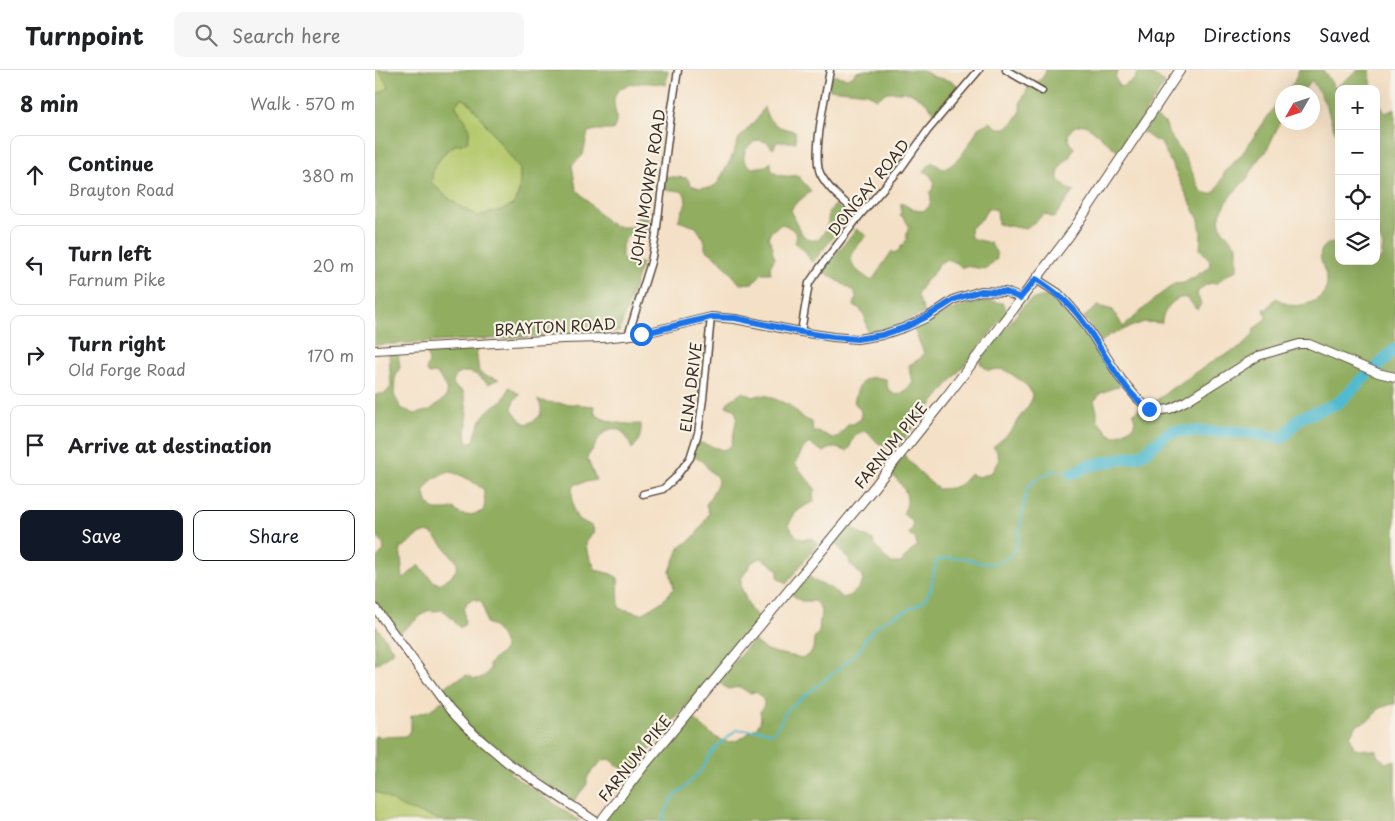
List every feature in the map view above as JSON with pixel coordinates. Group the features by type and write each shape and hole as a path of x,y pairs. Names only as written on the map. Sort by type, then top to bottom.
{"main road":[{"name":"FARNUM PIKE","path":"601,821 641,768 947,396 1069,236 1180,70"}],"street":[{"name":"JOHN MOWRY ROAD","path":"628,336 651,262 678,70"},
{"path":"829,70 819,131 817,155 820,172 829,186 859,215"},
{"name":"DONGAY ROAD","path":"801,332 809,283 859,215 901,168 928,130 979,70"},
{"path":"1006,70 1042,91"},
{"path":"1036,279 1058,293 1071,307 1083,321 1121,379 1149,409 1170,409 1258,356 1299,344 1309,344 1378,373 1395,377"},
{"name":"BRAYTON ROAD","path":"375,350 438,345 628,336 658,331 711,317 744,320 801,332 857,339 882,335 906,327 955,299 981,291 1006,292 1020,298"},
{"name":"ELNA DRIVE","path":"643,494 663,489 675,478 690,458 698,433 711,317"},
{"path":"375,608 450,710 468,728 508,763 595,821"}],"green space":[{"path":"375,70 418,70 375,98"},
{"path":"378,70 668,70 666,85 636,83 622,88 614,99 616,122 613,130 588,132 583,155 572,165 576,189 612,225 632,227 637,217 649,217 646,238 637,235 627,236 622,245 622,258 627,263 642,263 619,332 375,345 375,93 380,93 389,87","holes":["461,98 469,102 520,169 519,192 513,204 508,208 478,216 453,202 431,182 434,167 446,151 455,145 466,143 469,128 455,106"]},
{"path":"864,70 922,70 934,77 952,81 958,86 935,114 926,102 910,92 887,92 876,99 868,93 829,89 831,75 847,78 854,75 855,72"},
{"path":"1046,70 1118,70 1115,77 1118,85 1121,87 1134,80 1139,70 1146,70 1165,83 1119,152 1097,133 1084,125 1076,126 1071,130 1068,139 1074,148 1070,158 1058,173 1058,180 1068,189 1075,191 1054,218 1044,214 1026,229 998,224 997,210 988,208 982,219 970,228 971,238 990,243 996,252 997,259 985,269 964,266 962,268 957,263 947,259 938,264 917,295 925,313 868,335 865,317 859,308 854,306 855,292 823,271 856,229 867,236 855,250 852,263 854,267 870,280 873,279 892,251 894,253 898,251 907,239 908,225 900,215 901,203 920,211 929,207 930,193 935,184 931,176 924,171 932,162 943,169 954,163 968,146 978,128 990,122 998,128 1005,128 1013,123 1021,111 1020,104 1029,86 1040,80"},
{"path":"1299,70 1323,70 1335,88 1335,131 1327,107 1320,94 1320,85 1315,85 1312,80 1308,85 1291,85"},
{"path":"1358,70 1371,70 1372,85 1339,85"},
{"path":"461,98 469,102 520,169 517,199 508,208 478,216 453,202 431,182 434,167 446,151 455,145 466,143 470,128 455,105"},
{"path":"1380,104 1385,113 1395,109 1395,704 1380,708 1369,720 1357,725 1350,736 1354,748 1377,751 1379,757 1386,763 1395,760 1395,821 600,821 688,713 711,734 724,741 738,740 758,725 764,703 761,697 756,692 749,693 740,687 728,689 718,682 753,640 764,649 776,653 803,658 810,654 813,649 814,638 819,632 821,611 819,605 814,601 801,601 791,594 807,575 818,583 829,587 843,598 850,596 857,589 863,581 861,575 850,564 849,559 834,542 848,524 862,535 873,540 882,555 892,563 901,563 917,546 915,538 909,534 913,527 912,521 903,514 907,504 906,494 899,482 890,473 904,455 938,489 956,486 963,482 970,474 979,477 992,472 999,459 996,449 993,447 1014,427 1030,404 1032,395 1025,384 1010,373 1000,369 988,371 979,362 1025,304 1044,297 1051,297 1060,301 1089,335 1121,385 1101,393 1094,401 1097,419 1109,434 1116,436 1133,427 1135,421 1133,414 1143,405 1149,406 1218,358 1240,348 1253,335 1254,329 1266,318 1264,309 1267,309 1276,298 1295,306 1309,303 1319,298 1327,284 1321,259 1322,251 1326,245 1335,244 1335,265 1380,265 1383,246 1380,239"},
{"path":"1275,106 1276,130 1266,152 1260,157 1246,180 1231,195 1221,212 1219,221 1223,231 1237,246 1237,270 1225,276 1218,283 1208,284 1201,289 1197,294 1201,304 1197,310 1189,300 1185,298 1177,299 1166,310 1162,323 1144,322 1109,335 1102,342 1084,317 1098,306 1113,310 1123,327 1174,284 1184,283 1209,268 1210,260 1200,249 1201,233 1199,220 1160,141 1154,140 1143,132 1154,116 1166,124 1168,133 1185,157 1203,192 1210,194 1216,191 1225,172 1242,154"},
{"path":"764,107 771,121 795,131 796,142 777,142 773,149 767,142 758,140 747,148 744,154 744,161 752,168 766,166 771,162 774,172 783,176 797,175 811,191 793,206 791,211 800,230 808,239 818,239 821,236 827,227 828,212 835,205 844,212 847,220 812,263 804,250 795,243 796,236 794,231 782,224 771,231 768,237 773,247 772,251 775,258 770,267 771,273 762,273 753,283 740,284 720,260 705,249 705,241 696,227 678,221 686,203 685,195 681,191 662,189 662,176 687,178 691,185 700,188 710,188 717,184 731,159 739,138 758,118"},
{"path":"990,301 1003,303 1007,311 893,452 878,443 867,431 860,432 855,436 847,451 832,447 824,452 809,443 803,449 795,464 816,490 813,494 814,502 798,510 789,525 798,537 804,539 811,538 818,543 786,584 778,578 778,570 768,562 761,558 752,562 741,579 741,587 750,609 760,618 630,775 610,759 603,760 591,772 587,778 587,784 573,802 487,742 462,719 439,693 450,683 467,675 474,679 483,676 490,669 489,664 505,649 499,633 486,623 481,601 474,599 467,602 464,610 465,624 460,628 446,612 441,610 427,611 398,634 375,603 375,560 384,550 383,544 375,533 375,395 386,393 391,387 389,354 398,353 400,367 395,378 394,395 401,408 415,414 430,410 445,398 447,394 446,387 438,375 434,373 429,374 426,370 429,362 427,352 476,349 479,372 485,376 499,379 488,384 477,375 469,372 460,373 455,376 453,383 456,388 463,391 466,402 467,437 468,442 471,443 474,441 483,417 504,398 509,387 520,395 514,400 512,409 521,421 526,424 540,416 541,409 538,400 594,406 595,414 610,421 623,424 641,424 639,438 632,449 621,431 610,429 606,431 597,441 587,458 596,480 576,484 572,489 573,508 577,518 593,527 594,534 586,542 587,551 596,570 618,578 619,608 642,614 664,600 674,588 670,571 680,546 689,541 701,528 709,513 706,505 718,483 717,477 703,462 692,455 695,441 723,450 730,447 737,416 734,409 726,406 728,402 743,392 753,397 760,395 768,396 789,405 803,418 812,422 813,432 820,432 832,438 838,437 848,424 853,424 861,419 861,411 854,402 858,388 863,381 873,378 886,379 888,389 895,395 901,394 912,384 909,365 921,358 924,353 913,327 962,306","holes":["449,472 468,479 484,490 485,503 483,511 471,515 463,515 454,508 434,510 427,502 424,490 433,479","427,532 434,535 457,562 454,572 449,578 439,584 433,581 419,565 403,579 400,546 403,547 419,535"]},
{"path":"375,627 394,651 375,665"},
{"path":"442,701 513,768 509,773 580,821 445,821 404,808 375,791 375,736 406,736 411,729 411,716 430,710"},
{"path":"375,785 470,821 375,821"}],"waterway":[{"path":"1377,367 1395,349"},
{"path":"1072,474 1087,466 1141,455 1171,431 1244,432 1282,438 1300,418 1338,403 1366,376"},
{"path":"662,821 671,800 702,769 713,750 736,730 761,730 771,733 775,731 788,709 841,667 862,647 866,638 877,626 924,601 931,589 937,560 958,558 981,563 994,563 1009,557 1018,541 1027,487 1040,477 1054,471 1072,474"}],"route":[{"path":"641,334 711,317 735,318 801,332 857,339 882,335 906,327 955,299 981,291 1006,292 1020,298 1036,279 1058,293 1071,307 1083,321 1128,389 1149,409"}]}
